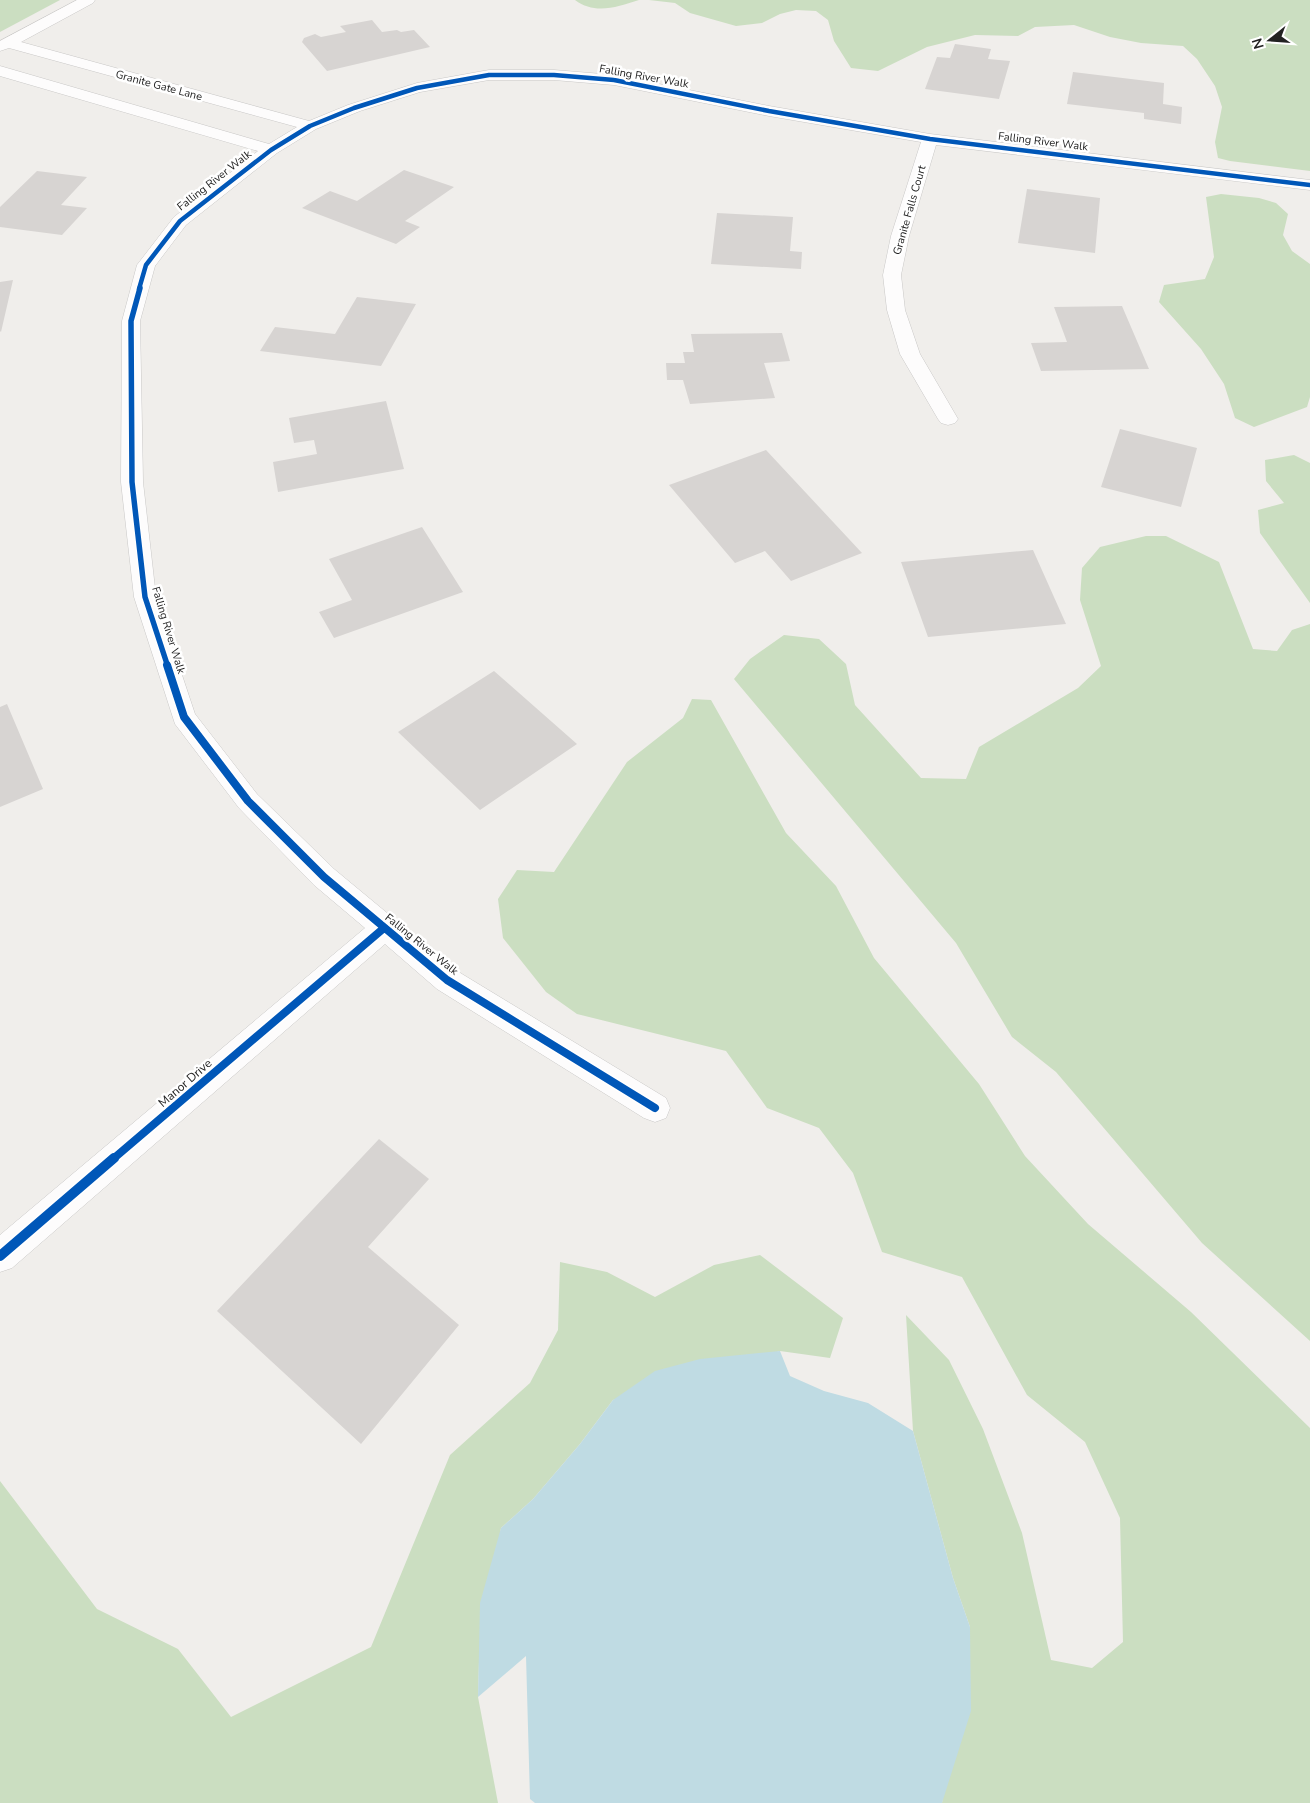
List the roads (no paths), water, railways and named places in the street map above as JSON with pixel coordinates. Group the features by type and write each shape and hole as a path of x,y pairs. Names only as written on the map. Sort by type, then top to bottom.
{"street":[{"path":"4,45 88,0"},
{"name":"Granite Gate Lane","path":"4,45 310,126"},
{"path":"0,71 271,150"},
{"name":"Falling River Walk","path":"654,1108 446,980 324,877 248,800 184,717 145,597 132,482 131,321 146,265 180,221 271,150 310,126 354,108 418,88 489,75 554,75 614,80 769,111 930,139 1310,185"},
{"name":"Granite Falls Court","path":"930,139 900,236 892,275 896,310 910,354 948,419"},
{"name":"Manor Drive","path":"0,1256 384,928"}],"water":[{"path":"780,1351 790,1376 824,1391 868,1403 913,1431 953,1578 970,1627 971,1711 942,1803 535,1803 530,1799 526,1656 478,1697 480,1603 501,1528 533,1499 580,1444 613,1400 655,1371 700,1359"}]}
